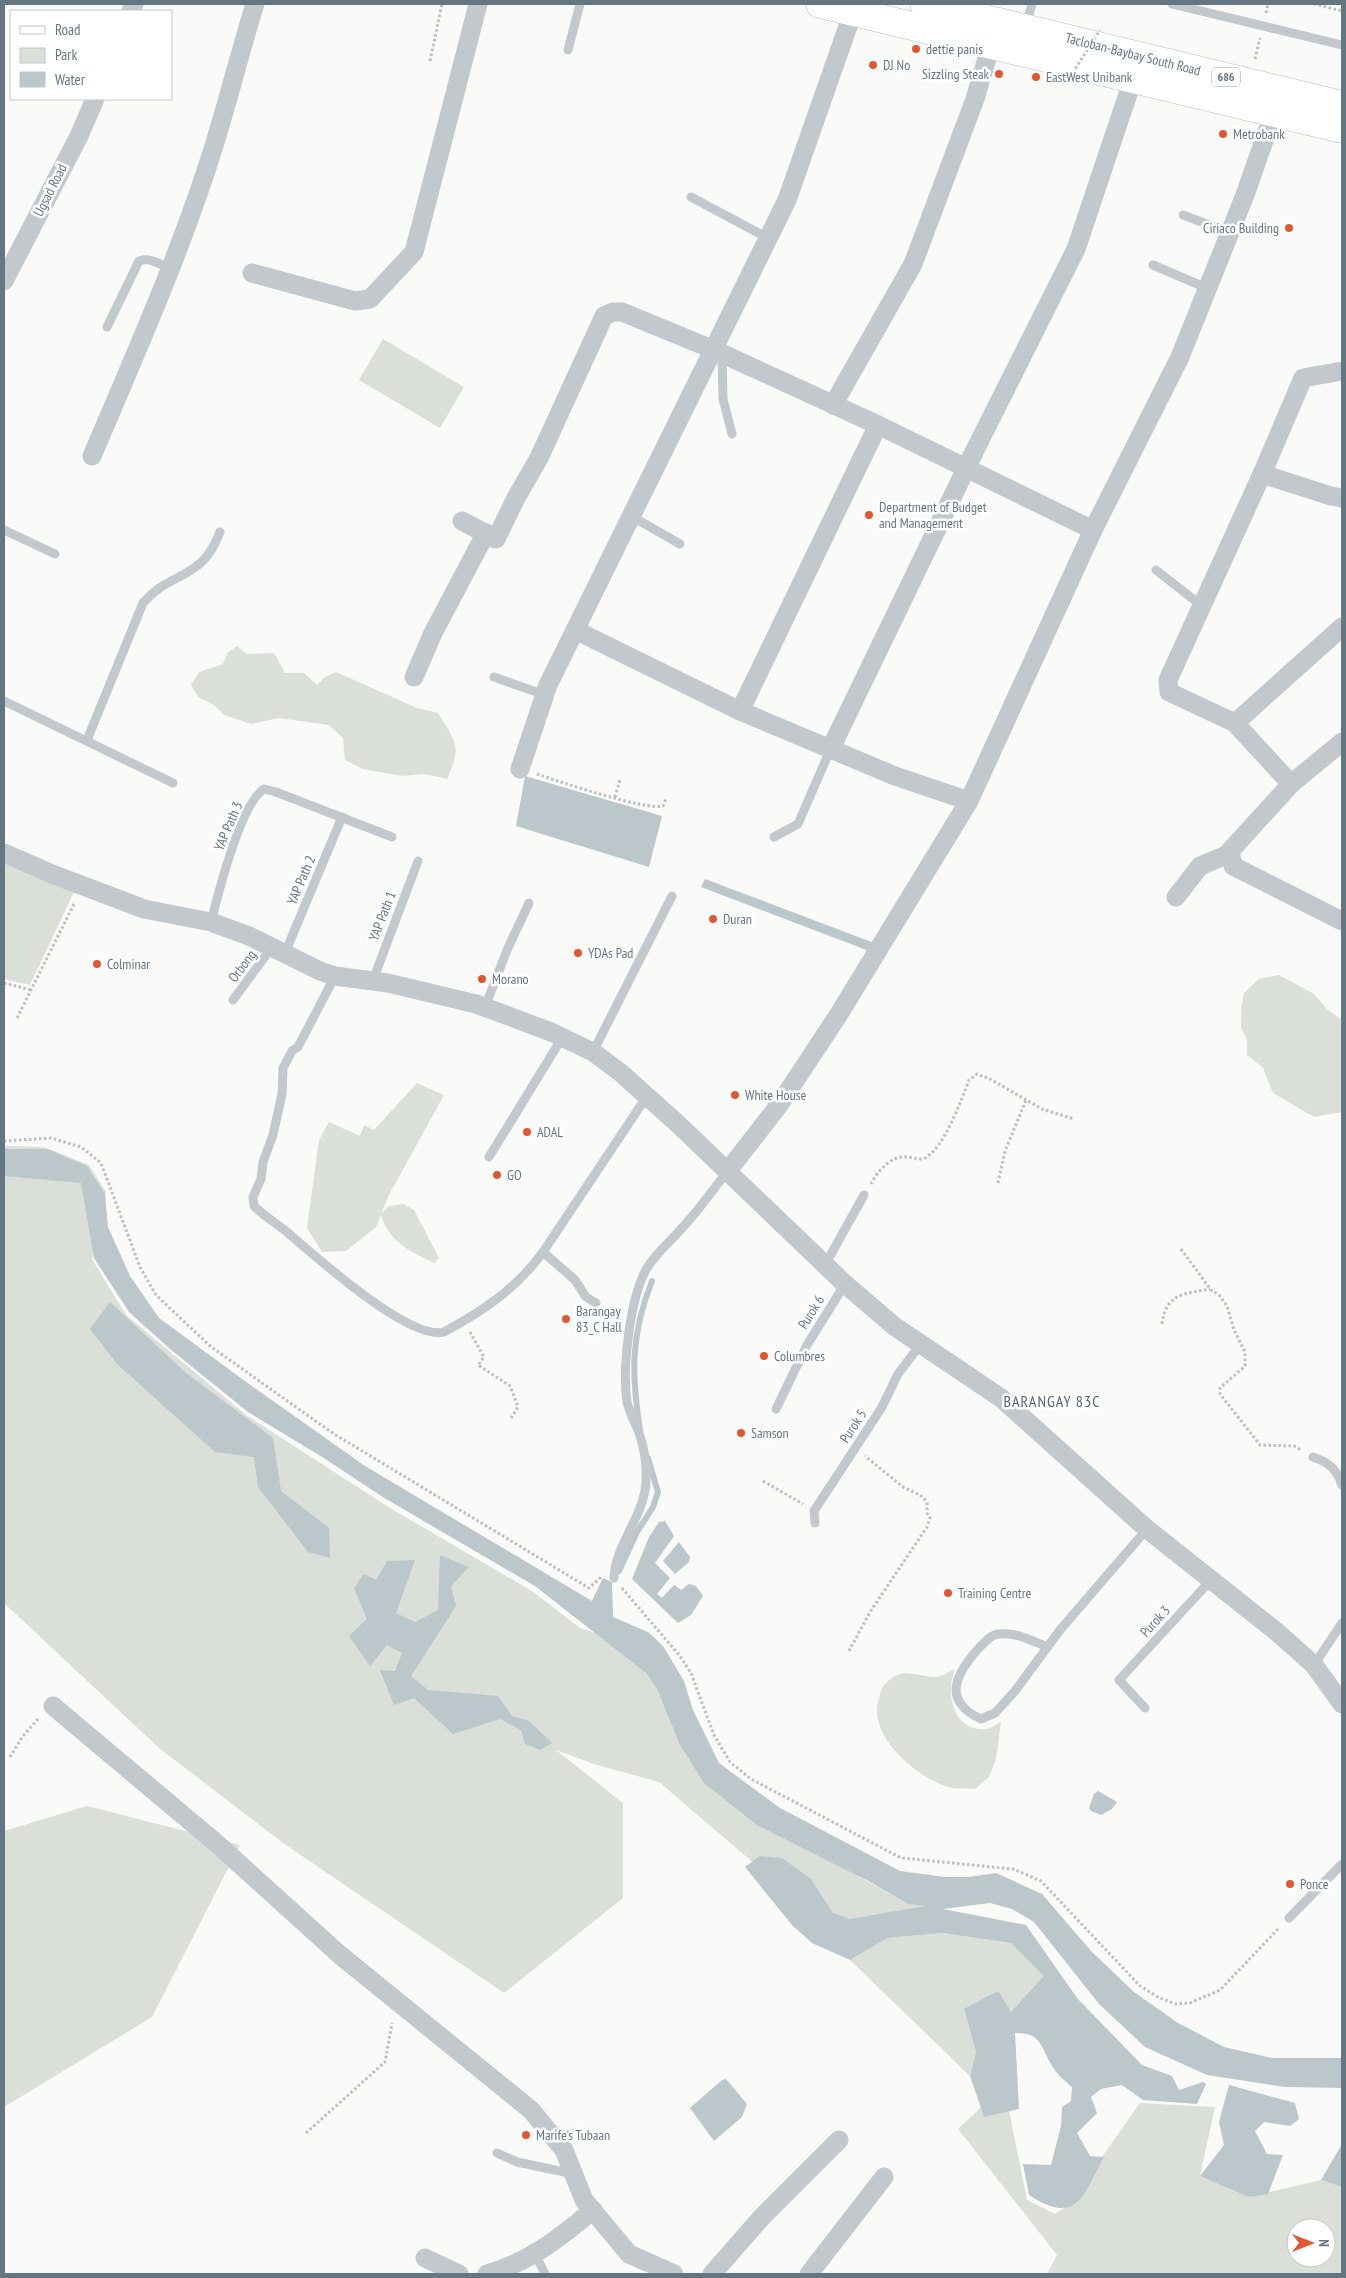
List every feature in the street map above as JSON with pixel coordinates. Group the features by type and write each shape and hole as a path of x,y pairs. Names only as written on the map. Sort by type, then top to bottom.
{"main road":[{"name":"Tacloban-Baybay South Road","path":"820,4 991,46 1025,33 1133,79 1342,129"},
{"name":"Tacloban-Baybay South Road","path":"924,4 1025,33 1342,105"}],"street":[{"path":"92,456 170,269 213,150 255,4"},
{"path":"252,273 355,301 370,299 414,252 478,4"},
{"path":"520,767 545,695 575,630 631,516 717,352 787,200 853,12"},
{"path":"833,405 912,264 971,108 991,46"},
{"path":"830,748 1076,249 1133,79"},
{"name":"Ugsad Road","path":"4,281 79,136 95,100"},
{"path":"727,1172 779,1105 839,1014 906,908 969,801 1093,530 1180,357 1231,233 1274,112"},
{"path":"462,521 496,539 516,498 539,458 604,316 613,312 625,312 878,425 1093,530"},
{"path":"1290,784 1235,724 1168,692 1168,680 1262,474 1303,378 1342,371"},
{"path":"740,710 878,425"},
{"path":"1262,474 1330,496 1342,498"},
{"path":"414,677 433,633 486,533"},
{"path":"1235,724 1342,627"},
{"path":"575,630 740,710 895,776 969,801"},
{"path":"1176,897 1200,866 1229,854 1290,784 1342,742"},
{"path":"4,853 144,908 211,922 279,950 299,962 335,976 373,980 484,1007 593,1052 646,1096 845,1284 920,1345 1001,1398 1147,1529 1278,1632 1314,1665 1342,1704"},
{"path":"1229,854 1233,866 1342,921"},
{"path":"55,1707 215,1842 340,1955 531,2110 564,2150 584,2200 629,2254 674,2274"},
{"path":"712,2274 761,2218 840,2140"},
{"path":"810,2274 884,2177"},
{"path":"487,2274 535,2254 556,2241 593,2210"},
{"path":"425,2258 459,2274"}],"lane":[{"path":"568,50 580,4"},
{"path":"1172,4 1342,46"},
{"path":"691,196 768,238"},
{"path":"1183,215 1231,233"},
{"path":"107,328 139,262 146,259 151,260 170,269"},
{"path":"1153,265 1209,289"},
{"path":"717,352 723,399 732,434"},
{"path":"631,516 680,544"},
{"path":"4,530 54,554"},
{"path":"87,740 143,603 155,590 198,565 212,550 220,532"},
{"path":"1156,570 1202,606"},
{"path":"494,676 545,695"},
{"path":"4,701 173,783"},
{"path":"774,837 798,824 830,748"},
{"name":"YAP Path 3","path":"211,922 228,862 250,806 258,792 264,789 392,837"},
{"name":"YAP Path 2","path":"279,950 342,817"},
{"name":"YAP Path 1","path":"373,980 418,861"},
{"path":"593,1052 672,896"},
{"path":"484,1007 507,950 529,903"},
{"name":"Orbong","path":"233,1000 255,973 279,950"},
{"path":"335,976 298,1047 292,1051 283,1068 281,1078 282,1094 273,1135 263,1162 261,1179 253,1197 254,1206 353,1288 412,1326 437,1334 444,1332 510,1290 530,1270 543,1252 646,1096"},
{"path":"489,1157 562,1038"},
{"path":"614,1578 614,1566 639,1514 646,1483 646,1460 639,1432 627,1404 625,1375 632,1315 646,1271 651,1262 683,1228 727,1172"},
{"path":"825,1265 864,1195"},
{"path":"543,1252 575,1280 586,1297 596,1303"},
{"name":"Purok 6","path":"776,1409 807,1345 845,1284"},
{"name":"Purok 5","path":"814,1511 882,1407 898,1374 920,1345"},
{"path":"1313,1457 1327,1462 1339,1475 1342,1485"},
{"path":"814,1511 815,1523"},
{"path":"1048,1647 1026,1638 1008,1634 997,1634 987,1640 970,1658 957,1679 955,1694 961,1705 967,1713 981,1719 995,1713 1147,1529"},
{"name":"Purok 3","path":"1146,1708 1119,1680 1211,1580"},
{"path":"1314,1665 1342,1623"},
{"path":"1289,1918 1342,1864"},
{"path":"497,2153 517,2162 574,2174"},
{"path":"535,2254 544,2274"}],"path":[{"path":"430,62 442,4"},
{"path":"1314,4 1342,11"},
{"path":"1070,77 1100,30"},
{"path":"520,767 554,780 660,808 666,799"},
{"path":"615,797 620,780"},
{"path":"17,1018 83,885"},
{"path":"4,983 31,990"},
{"path":"864,1195 888,1162 905,1156 915,1159 925,1158 936,1148 946,1134 972,1077 979,1074 1026,1100 1074,1120"},
{"path":"998,1183 1005,1151 1026,1100"},
{"path":"4,1140 51,1138 81,1147 101,1163 140,1267 156,1295 210,1346 334,1434 589,1588 599,1576 614,1578 680,1656 691,1673 714,1735 730,1762 751,1780 901,1858 1013,1869 1041,1881 1140,1986 1158,1997 1175,2004 1190,2003 1220,1990 1289,1918"},
{"path":"1181,1250 1210,1289 1228,1306 1234,1330 1245,1352 1245,1366 1220,1388 1220,1394 1260,1445 1294,1446 1313,1457"},
{"path":"1162,1324 1163,1314 1169,1302 1181,1295 1210,1289"},
{"path":"464,1320 484,1357 478,1365 510,1386 518,1407 511,1418"},
{"path":"850,1651 870,1612 927,1527 930,1518 927,1514 927,1502 920,1495 903,1487 855,1448"},
{"path":"763,1482 814,1511"},
{"path":"10,1757 23,1736 34,1726 42,1713 55,1707"},
{"path":"306,2133 385,2062 395,2000"}],"green space":[{"path":"383,339 464,387 440,428 359,380"},
{"path":"237,646 247,654 274,653 285,673 304,673 317,685 325,677 336,672 417,708 438,713 455,744 452,768 447,779 425,774 402,776 363,769 345,760 343,738 329,725 279,718 251,724 224,715 214,705 198,697 191,685 199,672 223,664 228,652"},
{"path":"4,861 75,890 30,985 4,979"},
{"path":"1279,975 1314,994 1327,1009 1342,1020 1342,1112 1314,1117 1273,1093 1263,1068 1247,1055 1247,1039 1241,1028 1241,1009 1244,993 1259,979"},
{"path":"417,1083 444,1095 389,1195 381,1214 389,1206 403,1204 414,1210 439,1258 434,1263 402,1245 389,1232 381,1215 376,1227 346,1251 322,1252 307,1228 319,1140 329,1122 360,1136 364,1125 374,1130"},
{"path":"4,1146 44,1147 89,1165 106,1192 92,1259 126,1315 246,1415 390,1508 532,1591 580,1628 610,1638 646,1673 657,1689 679,1743 852,1873 908,1904 928,1906 887,1938 942,1933 1011,1943 1045,1976 1011,2012 964,2009 976,2052 970,2076 850,1960 860,1954 659,1782 597,1765 556,1750 623,1803 623,1898 504,1993 283,1843 159,1748 4,1603"},
{"path":"955,1669 951,1689 954,1710 959,1718 966,1725 975,1729 987,1729 1001,1722 996,1759 989,1777 975,1789 952,1788 925,1776 912,1767 899,1756 889,1743 881,1730 877,1716 878,1702 882,1690 891,1678 908,1673 937,1677"},
{"path":"87,1806 240,1845 152,2017 4,2107 4,1831"},
{"path":"1004,2086 1027,2200 1055,2214 1068,2205 1140,2103 1215,2107 1200,2176 1248,2197 1321,2180 1342,2187 1342,2274 1047,2274 1057,2255 958,2129"}],"water":[{"path":"525,776 662,816 649,867 516,826"},
{"path":"705,879 882,946 877,954 701,887"},
{"path":"4,1149 47,1149 87,1166 105,1194 108,1227 130,1276 159,1318 249,1384 365,1466 592,1601 603,1578 612,1582 613,1617 648,1632 663,1646 684,1681 693,1710 719,1763 780,1808 900,1871 945,1877 969,1877 996,1873 1042,1894 1091,1951 1134,1992 1178,2023 1224,2047 1272,2058 1342,2058 1342,2088 1285,2087 1207,2075 1145,2047 1099,2004 1034,1922 1012,1909 990,1903 943,1909 1026,1925 1077,1998 1142,2065 1172,2076 1179,2090 1203,2082 1206,2084 1197,2104 1143,2100 1122,2085 1101,2089 1091,2097 1097,2113 1077,2133 1090,2156 1104,2157 1084,2194 1069,2207 1058,2208 1045,2204 1029,2195 1023,2164 1051,2165 1061,2126 1062,2107 1071,2101 1072,2087 1055,2071 1039,2041 1030,2035 1015,2033 1019,2109 984,2117 970,2076 976,2052 964,2009 998,1991 1011,2012 1044,1976 1011,1943 942,1933 887,1938 850,1960 812,1943 792,1925 745,1867 760,1856 782,1858 811,1879 833,1913 850,1919 925,1906 908,1904 870,1882 757,1825 704,1783 679,1743 657,1689 646,1673 535,1586 386,1499 248,1412 170,1349 129,1312 94,1258 81,1183 4,1176"},
{"path":"110,1302 186,1373 273,1438 281,1491 329,1528 330,1558 308,1552 258,1487 254,1457 215,1452 117,1364 90,1329"},
{"path":"665,1521 674,1536 655,1563 670,1578 657,1594 662,1598 674,1585 681,1590 689,1584 696,1586 703,1596 691,1615 678,1623 632,1579 649,1537 659,1522"},
{"path":"679,1542 690,1557 689,1562 675,1574 663,1561"},
{"path":"440,1555 469,1567 451,1586 456,1606 411,1676 428,1690 498,1696 512,1716 529,1721 552,1743 540,1750 525,1744 521,1730 500,1719 453,1734 414,1698 394,1705 380,1670 395,1671 402,1653 387,1645 370,1666 349,1636 367,1619 354,1588 364,1574 376,1580 387,1561 415,1560 396,1613 415,1622 438,1610"},
{"path":"1098,1791 1117,1802 1112,1809 1101,1815 1091,1811 1089,1808 1094,1794"},
{"path":"726,2079 747,2104 742,2117 714,2141 690,2108 722,2080"},
{"path":"1229,2085 1295,2103 1299,2119 1290,2126 1264,2122 1255,2131 1267,2154 1283,2155 1268,2194 1248,2197 1200,2176 1224,2145 1219,2122"},
{"path":"1342,2144 1342,2187 1321,2180"}],"waterway":[{"path":"640,1429 635,1390 635,1354 640,1319 652,1281"},
{"path":"619,1571 637,1532 653,1507 658,1492 648,1458"}],"place":[{"name":"dettie panis","path":"916,49"},
{"name":"DJ No","path":"873,65"},
{"name":"Sizzling Steak","path":"999,74"},
{"name":"EastWest Unibank","path":"1036,77"},
{"name":"Metrobank","path":"1223,134"},
{"name":"Ciriaco Building","path":"1289,228"},
{"name":"Department of Budget and Management","path":"869,515"},
{"name":"Duran","path":"713,919"},
{"name":"YDAs Pad","path":"578,953"},
{"name":"Colminar","path":"97,964"},
{"name":"Morano","path":"482,979"},
{"name":"White House","path":"735,1095"},
{"name":"ADAL","path":"527,1132"},
{"name":"GO","path":"497,1175"},
{"name":"Barangay 83_C Hall","path":"566,1319"},
{"name":"Columbres","path":"764,1356"},
{"name":"Samson","path":"741,1433"},
{"name":"Training Centre","path":"948,1593"},
{"name":"Ponce","path":"1290,1884"},
{"name":"Marife's Tubaan","path":"526,2135"}],"district":[{"name":"BARANGAY 83C","path":"1052,1401"}]}
